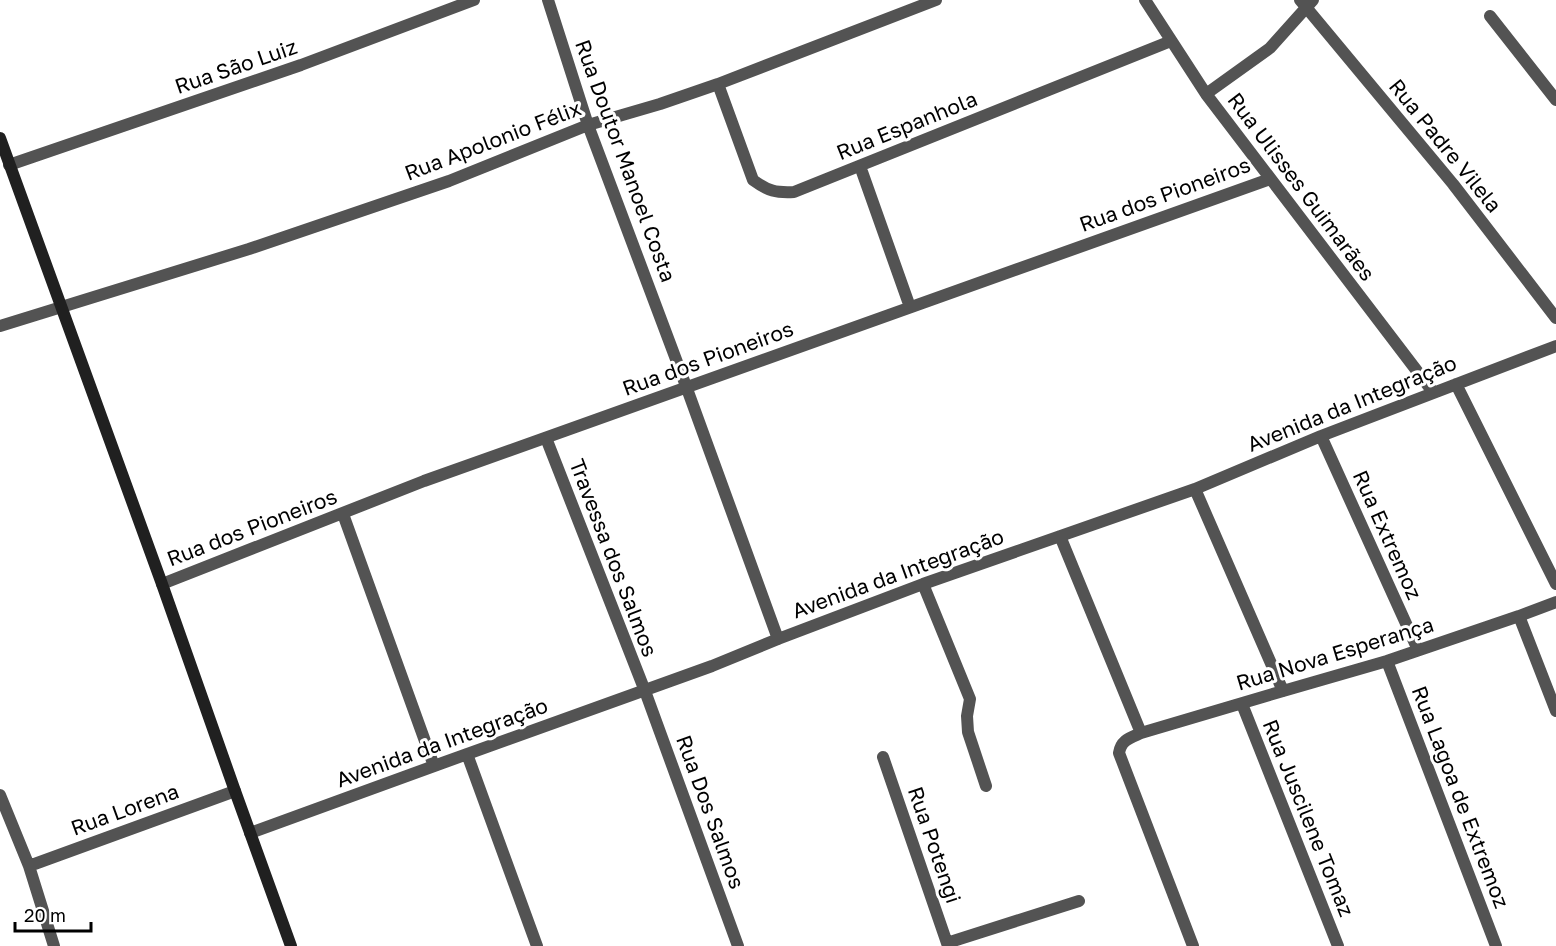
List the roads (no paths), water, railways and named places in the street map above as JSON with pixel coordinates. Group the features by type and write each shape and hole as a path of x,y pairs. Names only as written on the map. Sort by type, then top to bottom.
{"main road":[{"path":"0,138 291,946"}],"street":[{"name":"Rua São Luiz","path":"9,165 301,65 474,0"},
{"name":"Rua Doutor Manoel Costa","path":"549,0 588,125 778,639"},
{"name":"Rua Apolonio Félix","path":"0,326 249,249 449,182 588,125 718,84 936,0"},
{"name":"Rua Ulisses Guimarães","path":"1145,0 1206,94 1433,392"},
{"path":"1206,94 1270,48 1306,3"},
{"name":"Rua Padre Vilela","path":"1306,3 1453,184 1556,318"},
{"path":"1491,16 1556,100"},
{"name":"Rua Espanhola","path":"718,84 753,180 765,189 778,193 794,192 1172,41"},
{"path":"860,166 910,307"},
{"name":"Rua dos Pioneiros","path":"162,584 424,481 1270,178"},
{"name":"Avenida da Integração","path":"250,833 645,691 923,584 1195,489 1321,436 1556,346"},
{"path":"1456,384 1556,584"},
{"name":"Rua Extremoz","path":"1321,436 1418,650"},
{"name":"Travessa dos Salmos","path":"546,438 645,691"},
{"path":"1195,489 1283,691"},
{"path":"343,513 434,766"},
{"path":"1060,536 1141,734"},
{"path":"923,584 970,699 967,716 968,732 986,786"},
{"name":"Rua Nova Esperança","path":"1193,946 1119,753 1120,746 1125,741 1141,734 1387,661 1556,602"},
{"path":"1520,616 1556,711"},
{"name":"Rua Lagoa de Extremoz","path":"1387,661 1496,946"},
{"name":"Rua Dos Salmos","path":"645,691 738,946"},
{"name":"Rua Juscilene Tomaz","path":"1242,704 1338,946"},
{"path":"467,754 537,946"},
{"name":"Rua Potengi","path":"883,757 947,944"},
{"name":"Rua Lorena","path":"30,866 235,791"},
{"path":"0,795 30,866 54,946"},
{"path":"947,944 1079,901"}]}
